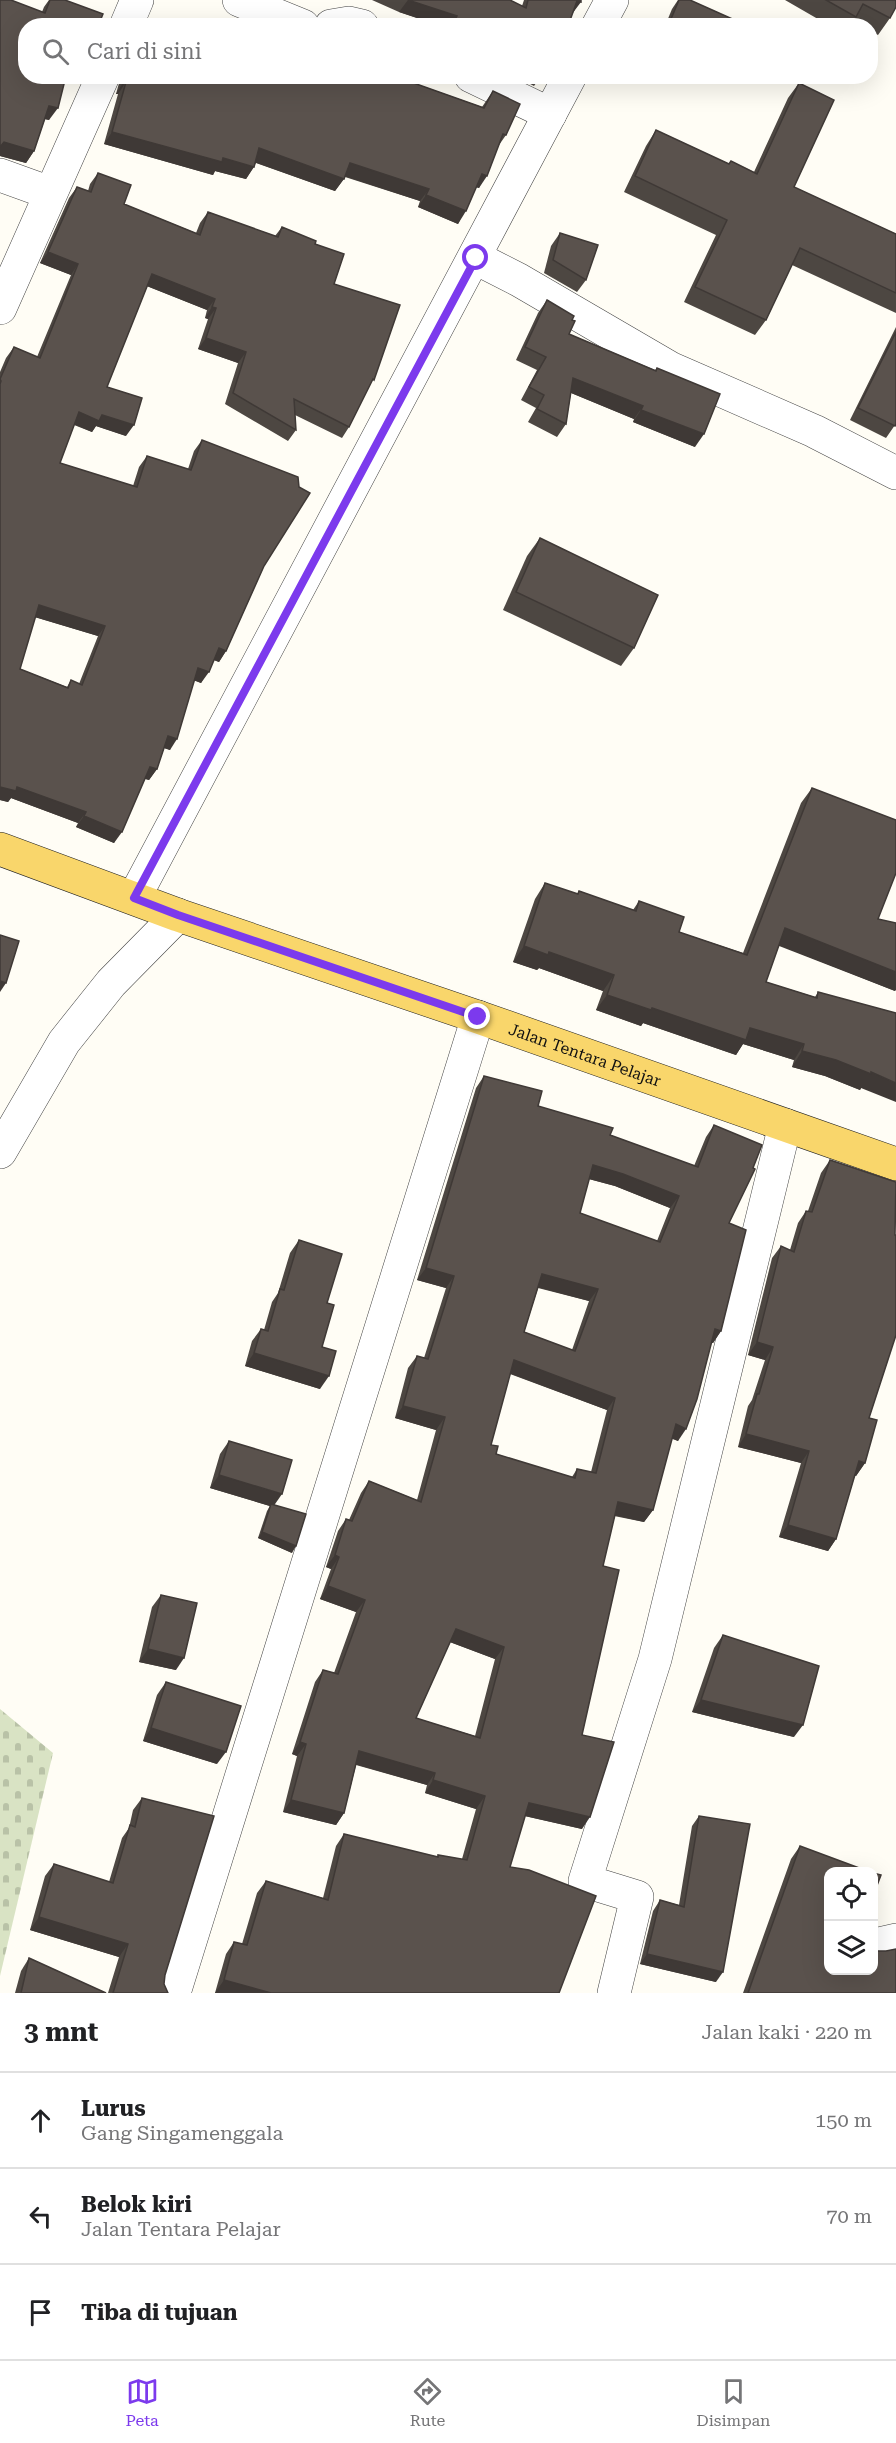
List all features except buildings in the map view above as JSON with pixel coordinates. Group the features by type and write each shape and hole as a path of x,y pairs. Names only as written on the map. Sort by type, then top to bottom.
{"main road":[{"name":"Jalan Tentara Pelajar","path":"0,849 178,915 478,1017 896,1164"}],"street":[{"path":"129,18 137,0"},
{"path":"239,0 283,18"},
{"path":"602,18 612,0"},
{"path":"0,308 99,84"},
{"path":"488,84 550,114"},
{"path":"134,898 495,268 550,114 566,84"},
{"path":"0,175 50,193"},
{"path":"495,268 670,368 814,431 896,474"},
{"path":"0,1152 64,1042 111,983 178,915"},
{"path":"174,1993 478,1017"},
{"path":"614,1993 637,1897 585,1881 655,1659 785,1125"},
{"path":"878,1944 896,1940"}],"green space":[{"path":"0,1709 53,1753 0,1976"}],"route":[{"path":"476,258 134,898 478,1017"}]}
